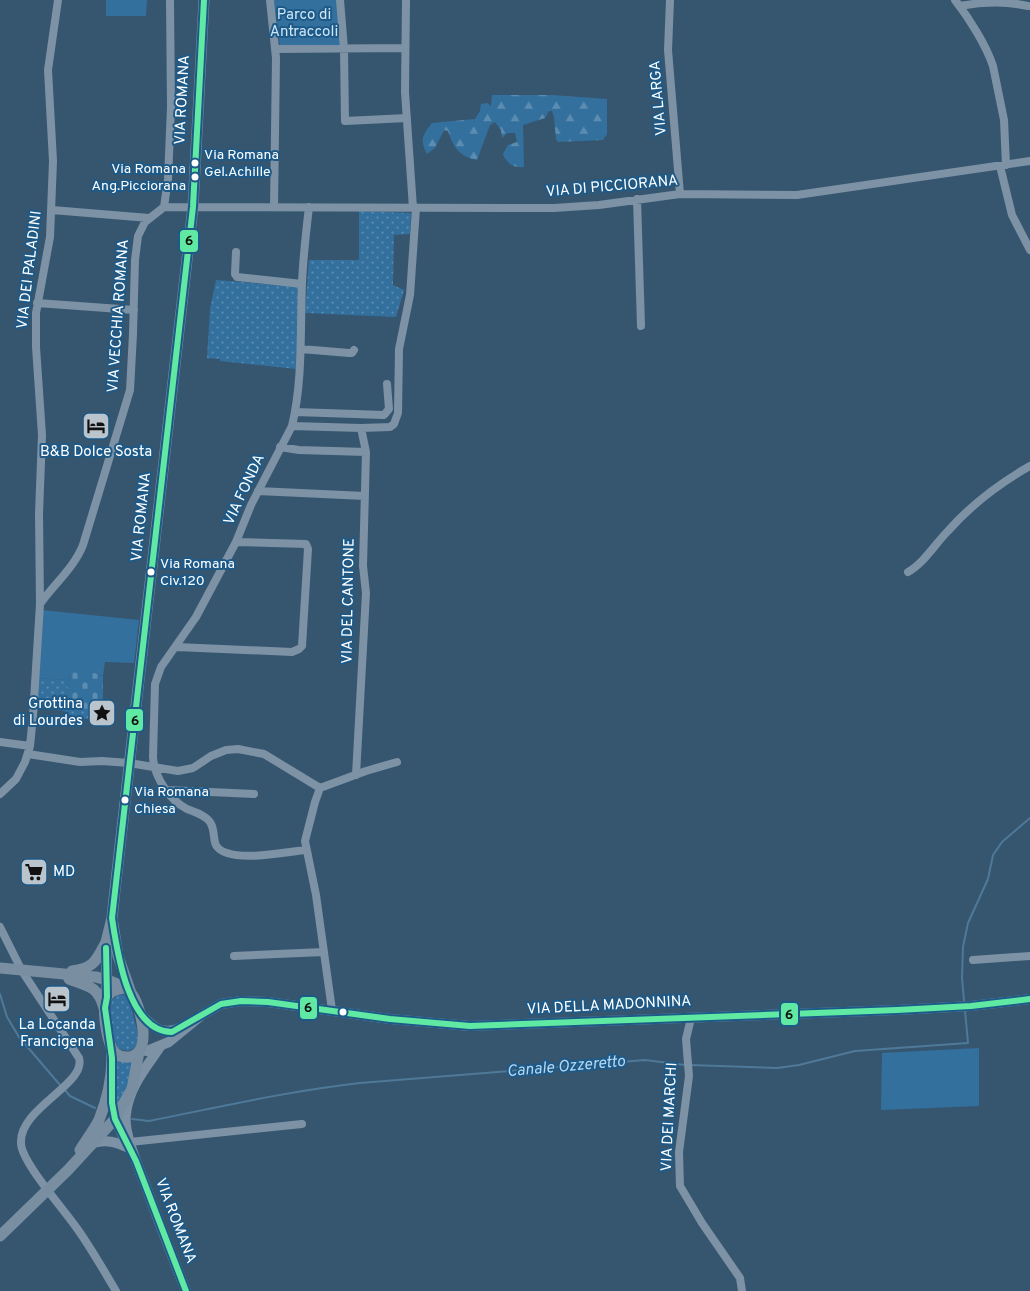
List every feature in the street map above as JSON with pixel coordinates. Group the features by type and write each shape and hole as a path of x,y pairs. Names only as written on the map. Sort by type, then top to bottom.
{"main road":[{"name":"VIA ROMANA","path":"112,918 193,207 204,0"},
{"path":"56,974 85,970 97,960 106,942 112,918"},
{"path":"0,1236 115,1119 132,1089 144,1040 143,1029 138,1011 127,991 118,956 112,918"},
{"path":"64,1173 98,1120 108,1090 112,1058 106,1002 106,942"},
{"path":"0,968 96,977 127,991"},
{"path":"56,974 90,986 106,1002"},
{"path":"106,1002 116,989 127,991"},
{"path":"111,1046 116,1054 122,1057 135,1055 140,1051"}],"street":[{"name":"VIA DEI PALADINI","path":"40,604 42,435 36,320 37,303 48,249 52,210 53,161 48,70 58,0"},
{"path":"164,207 170,161 170,0"},
{"path":"270,0 276,49 274,206"},
{"path":"340,0 344,48 345,121 407,118"},
{"path":"292,426 390,427 394,424 398,413 399,349 410,295 414,208 407,118 406,0"},
{"name":"VIA LARGA","path":"670,0 668,50 680,194"},
{"path":"1028,6 1015,3 958,3 993,66 1004,120 1003,165 1012,215 1030,250"},
{"path":"276,49 405,48"},
{"name":"VIA DI PICCIORANA","path":"164,207 554,208 600,205 680,194 797,195 1030,161"},
{"path":"637,199 641,326"},
{"name":"VIA VECCHIA ROMANA","path":"40,604 80,554 92,518 130,390 132,377 134,260 137,242 142,227 149,218 164,207"},
{"name":"VIA FONDA","path":"306,850 236,856 226,853 216,846 210,822 205,817 179,804 166,790 154,767 155,684 161,667 196,617 236,542 258,491 292,426 301,349 302,284 308,207"},
{"path":"52,210 149,218"},
{"path":"236,252 235,274 237,277 302,284"},
{"path":"37,303 134,310"},
{"path":"301,349 349,353 352,353 354,350"},
{"path":"295,412 384,415 389,409 387,384"},
{"name":"VIA DEL CANTONE","path":"356,775 366,593 364,566 366,452 361,428"},
{"path":"280,447 299,450 366,452"},
{"path":"908,572 916,568 950,529 994,488 1030,466"},
{"path":"258,491 365,496"},
{"path":"176,647 292,652 302,646 308,549 306,544 236,542"},
{"path":"0,794 16,779 29,750 40,604"},
{"path":"0,742 80,762 129,763 172,771 185,771 218,753 238,749 264,754 320,788"},
{"path":"320,788 397,762"},
{"path":"320,788 306,834 306,850 316,895 332,1010"},
{"path":"166,790 254,794"},
{"path":"0,927 22,971 76,1053 80,1063 79,1068 68,1083 25,1124 20,1145 28,1161 74,1224 116,1291"},
{"path":"234,956 324,952"},
{"path":"973,960 1030,956"},
{"name":"VIA DELLA MADONNINA","path":"196,1020 220,1004 241,1001 268,1002 390,1019 470,1026 934,1008 1030,999"},
{"path":"138,1011 157,1029 165,1032 172,1032 196,1020"},
{"name":"VIA DEI MARCHI","path":"691,1018 686,1039 689,1066 679,1152 680,1186 702,1223 740,1278 742,1291"},
{"path":"140,1051 160,1046 179,1036 196,1020"},
{"path":"129,1145 125,1115 132,1089 160,1046"},
{"path":"111,1072 112,1102 115,1119 129,1145"},
{"path":"93,1143 105,1140 129,1145 302,1124"},
{"name":"VIA ROMANA","path":"129,1145 186,1291"}],"green space":[{"path":"106,0 147,0 146,16 106,16"},
{"name":"Parco di Antraccoli","path":"274,0 339,0 341,45 280,47"},
{"path":"492,95 551,95 607,99 607,134 603,140 558,142 556,139 554,117 552,111 549,111 545,118 523,125 524,167 511,165 503,154 508,145 517,142 515,133 507,133 502,138 501,130 495,122 490,125 477,160 462,154 452,142 448,131 444,130 435,148 427,154 423,145 423,137 432,123 475,119 480,111 481,104 487,103 491,106"},
{"path":"359,211 411,213 410,234 394,235 393,285 404,290 396,317 305,313 309,260 359,260"},
{"path":"216,280 300,287 296,369 207,358 210,309"},
{"path":"42,610 139,620 134,663 105,662 103,676 70,664 68,680 38,678"},
{"path":"69,663 103,676 103,709 67,709"},
{"path":"38,678 68,680 67,709 103,709 101,719 96,717 78,720 64,711 37,705"},
{"path":"122,994 128,998 137,1030 138,1040 135,1048 128,1051 119,1049 111,1025 110,1012 112,1000"},
{"path":"979,1048 979,1106 881,1110 882,1053"},
{"path":"117,1060 137,1060 133,1075 118,1108 115,1099"}],"waterway":[{"name":"Canale Ozzeretto","path":"964,1001 962,978 963,947 968,923 988,879 993,855 1002,842 1030,818"},
{"name":"Canale Ozzeretto","path":"0,994 7,1017 19,1037 60,1085"},
{"name":"Canale Ozzeretto","path":"690,1065 777,1068 799,1065 855,1051 968,1043 965,1010"},
{"name":"Canale Ozzeretto","path":"132,1119 149,1121 280,1095 360,1083 645,1060 685,1065"},
{"name":"Canale Ozzeretto","path":"64,1089 70,1096 95,1108"}],"transit line":[{"name":"6","path":"204,0 193,207 112,918 117,950 127,987 135,1005 145,1019 157,1028 172,1032 221,1004 241,1001 268,1002 390,1019 470,1026 897,1010 971,1006 1030,999"},
{"name":"6","path":"106,948 107,997 105,1008 112,1058 112,1103 115,1119 136,1161 186,1291"}],"place":[{"name":"Via Romana Gel.Achille","path":"195,163"},
{"name":"Via Romana Ang.Picciorana","path":"195,177"},
{"name":"B&B Dolce Sosta","path":"96,426"},
{"name":"Via Romana Civ.120","path":"151,572"},
{"name":"Grottina di Lourdes","path":"102,713"},
{"name":"Via Romana Chiesa","path":"125,800"},
{"name":"MD","path":"34,872"},
{"name":"La Locanda Francigena","path":"57,999"}]}
